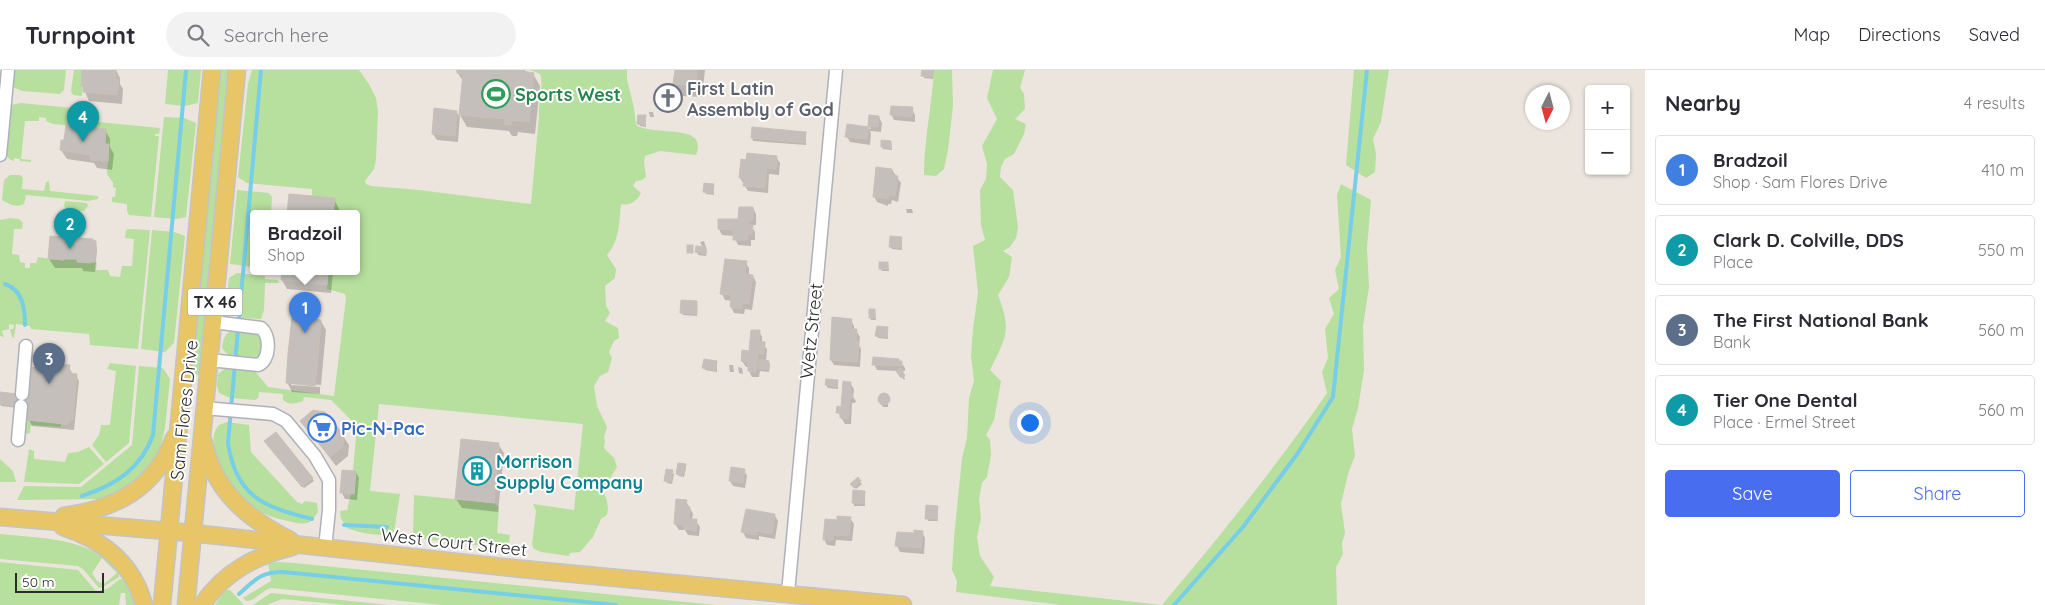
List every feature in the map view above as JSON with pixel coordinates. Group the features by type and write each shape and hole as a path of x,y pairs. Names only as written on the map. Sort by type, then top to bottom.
{"main road":[{"name":"Sam Flores Drive","path":"162,605 212,70"},
{"name":"Sam Flores Drive","path":"186,605 238,70"},
{"path":"203,416 206,454 225,492 249,515 301,546"},
{"path":"40,519 98,509 127,497 143,485 159,467 171,446 179,423"},
{"name":"West Court Street","path":"0,516 192,533 513,568 903,605"},
{"path":"40,519 78,532 96,541 117,556 134,579 144,605"},
{"path":"202,605 215,588 243,564 277,551 301,546"}],"street":[{"path":"0,155 8,70"},
{"name":"Wetz Street","path":"788,593 836,70"},
{"path":"209,360 258,365 266,359 268,337 261,328 213,322"},
{"path":"18,440 26,346"},
{"path":"203,416 273,414 286,421 315,456 329,480 329,510 325,548"}],"green space":[{"path":"15,70 66,70 64,90 60,94 22,91 13,87"},
{"path":"74,70 82,70 82,96 73,95 71,91"},
{"path":"168,70 201,70 198,103 185,106 165,104"},
{"path":"221,70 230,70 201,372 199,375 193,374 192,368"},
{"path":"252,70 359,70 376,98 378,111 376,160 374,169 365,181 366,184 371,186 531,204 541,78 540,74 530,70 627,70 636,125 655,130 678,132 695,138 698,145 696,155 660,151 645,156 646,177 636,181 633,186 641,193 632,203 621,204 617,237 607,255 616,269 615,278 605,286 606,306 610,313 605,321 618,328 619,338 614,341 609,352 612,358 608,372 600,376 594,386 597,406 607,427 604,437 604,448 614,458 617,467 603,490 607,501 607,515 601,519 593,537 580,552 570,553 569,556 541,552 534,549 532,545 536,511 533,504 574,510 583,424 379,404 370,491 400,494 394,532 377,535 348,528 344,526 345,524 341,519 340,511 347,510 351,494 354,494 356,471 353,470 357,426 331,400 304,397 303,401 298,403 287,403 283,400 283,394 259,392 258,398 255,400 230,398 219,393 217,385 218,374 228,366 253,369 268,387 334,396 346,298 345,294 327,289 328,275 360,275 360,210 334,210 335,198 312,196 312,189 247,183 238,177 248,84"},
{"path":"934,70 952,70 953,106 944,169 936,176 924,175"},
{"path":"993,70 1025,70 1020,88 1024,94 1025,109 1015,119 1026,124 1024,134 1014,154 1005,159 1001,167 1000,177 1013,190 1018,227 1016,238 1010,247 1003,251 1012,257 1009,277 998,295 1006,326 1003,341 990,370 1001,381 994,420 986,435 990,440 991,455 987,477 982,483 979,499 981,518 977,537 980,556 994,577 990,586 1162,605 1061,605 956,592 957,581 952,570 954,538 962,458 967,438 969,398 974,381 971,356 978,293 973,246 985,240 981,225 980,190 986,179 987,164 982,146 997,119 987,98"},
{"path":"1354,70 1389,70 1381,122 1373,139 1376,154 1375,172 1366,178 1346,165"},
{"path":"21,103 72,108 77,113 78,120 160,128 159,134 155,134 155,136 159,136 151,217 129,215 127,204 112,202 112,197 115,197 116,188 113,187 113,183 107,174 109,144 105,144 105,129 53,124 46,121 46,118 39,117 39,121 25,121 21,159 31,160 31,162 20,161 20,159 14,158 14,161 9,159 7,155 11,105"},
{"path":"164,117 184,118 196,123 186,217 176,219 154,217"},
{"path":"10,175 20,175 23,178 22,189 44,191 46,182 49,181 50,191 98,196 98,199 88,201 26,195 24,204 13,205 2,200 4,180"},
{"path":"1341,184 1371,200 1367,248 1369,287 1363,326 1364,370 1358,408 1352,429 1355,456 1348,474 1341,504 1345,533 1342,543 1343,554 1336,567 1337,605 1162,605 1247,501 1327,393 1322,372 1328,358 1325,329 1334,314 1329,298 1339,289 1335,270 1341,257 1337,195"},
{"path":"237,190 269,193 272,197 271,210 250,210 250,266 230,264"},
{"path":"65,201 87,203 88,206 84,211 67,210 64,206"},
{"path":"19,219 23,223 22,229 14,229 12,254 19,255 20,262 25,263 25,268 30,268 30,263 36,263 38,257 64,261 64,258 77,259 77,262 97,262 96,270 108,270 110,276 120,277 122,266 132,266 134,239 125,238 126,230 150,230 138,349 90,345 89,334 31,329 30,326 16,324 14,338 10,329 13,329 14,325 9,324 9,329 2,331 4,337 0,336 0,220"},
{"path":"152,230 174,232 185,236 174,343 165,352 141,349"},
{"path":"237,273 265,276 265,279 278,280 279,283 265,283 264,310 261,319 242,318 228,311 226,305 229,278"},
{"path":"231,331 257,334 264,338 261,356 228,355 222,348 224,338"},
{"path":"110,363 136,366 129,443 106,462 92,445 99,435 101,425 110,425 116,371 107,369"},
{"path":"139,366 163,368 170,379 165,428 160,450 142,477 136,479 136,483 104,499 17,500 24,486 81,487 132,445"},
{"path":"25,420 61,423 61,427 31,425 30,433 26,434 24,431"},
{"path":"227,422 249,425 251,452 297,502 302,504 305,501 317,503 318,512 313,519 310,518 310,522 296,523 274,518 249,505 229,486 217,461 214,447 217,428 219,425"},
{"path":"89,447 104,464 79,484 24,482 29,449 34,451 34,459 65,462 68,453 78,452"},
{"path":"0,459 13,471 16,482 0,482"},
{"path":"414,495 494,503 499,507 497,533 510,535 509,543 503,548 423,539 413,535"},
{"path":"0,534 49,539 80,546 94,552 108,561 119,573 119,577 99,588 83,569 78,566 0,559","holes":["102,558 117,573 104,584 97,581 92,573"]},
{"path":"0,562 78,570 95,590 99,591 108,588 120,579 124,580 135,605 126,605 125,593 121,593 119,605 0,605"},
{"path":"278,562 716,605 442,605 271,588 250,601 246,601 243,598 271,581 268,563"},
{"path":"225,590 230,590 244,605 215,605"},
{"path":"271,593 390,605 346,605 282,599 267,605 253,605"}],"building":[{"path":"82,70 116,70 115,79 119,79 117,95 83,92 83,86 81,86"},
{"name":"Sports West","path":"457,70 518,70 534,73 529,122 511,120 511,125 504,124 505,119 459,115 463,74 457,73"},
{"path":"675,70 697,70 696,86 673,84"},
{"path":"922,70 933,70 932,77 921,76"},
{"path":"891,106 913,107 912,117 890,115"},
{"path":"434,108 457,111 455,136 432,134"},
{"path":"638,115 646,115 645,125 637,124"},
{"path":"869,115 879,116 878,127 868,126"},
{"path":"847,124 869,127 867,139 845,137"},
{"path":"66,125 106,129 105,144 109,144 108,161 90,160 91,155 60,150 61,140 64,140"},
{"path":"752,127 806,132 805,143 751,138"},
{"path":"881,140 891,141 891,148 881,147"},
{"path":"747,153 777,156 776,169 767,168 765,188 743,186 744,178 739,178 741,159 746,160"},
{"path":"876,167 892,169 891,175 898,176 895,196 889,195 888,199 873,197"},
{"path":"704,183 714,184 713,193 703,192"},
{"path":"289,194 335,198 334,210 287,210"},
{"path":"739,207 753,207 753,220 749,220 748,225 753,225 752,234 748,234 748,240 733,240 733,230 718,229 718,219 738,219"},
{"path":"65,232 80,234 80,238 65,237"},
{"path":"50,236 93,239 91,263 77,262 77,259 48,259"},
{"path":"890,236 902,237 901,248 889,247"},
{"path":"93,240 96,241 95,262 91,262"},
{"path":"687,245 693,245 693,253 687,253"},
{"path":"696,246 706,247 706,254 695,252"},
{"path":"725,259 747,261 745,274 753,275 749,304 742,303 742,309 730,307 731,295 720,294"},
{"path":"879,262 888,262 888,269 879,269"},
{"path":"282,275 328,275 327,285 281,280"},
{"path":"681,300 697,301 697,314 680,313"},
{"path":"869,309 875,309 875,318 869,318"},
{"path":"292,317 321,320 318,357 288,354"},
{"path":"832,317 852,319 851,329 857,329 856,342 859,342 857,362 830,360"},
{"path":"877,326 888,327 887,337 875,336"},
{"path":"751,330 760,330 759,341 765,342 764,354 758,354 756,372 748,371 748,362 741,361 742,350 749,351"},
{"path":"288,354 318,357 315,386 286,383"},
{"path":"873,357 899,359 899,361 902,361 902,366 872,365"},
{"path":"704,359 717,361 716,370 702,368"},
{"path":"759,359 769,361 769,370 758,369"},
{"path":"47,360 52,361 52,364 70,365 69,371 40,368 41,363 47,363"},
{"path":"29,367 71,371 67,419 25,415"},
{"path":"901,368 905,376 901,378 896,371"},
{"path":"71,373 77,374 73,417 64,424 27,420 28,415 67,419"},
{"path":"826,379 838,380 837,387 825,385"},
{"path":"843,381 851,382 850,394 853,394 853,398 850,398 848,419 840,418 840,413 836,413 837,406 841,407"},
{"path":"0,392 27,395 26,407 0,404"},
{"path":"882,393 886,393 890,399 886,405 882,405 878,401 878,397"},
{"path":"66,409 74,418 65,425 58,417"},
{"name":"Pic-N-Pac","path":"313,410 325,412 344,435 343,446 330,457 300,421"},
{"name":"Pic-N-Pac","path":"276,432 313,478 302,487 264,441"},
{"name":"Morrison Supply Company","path":"461,439 499,443 494,503 455,499"},
{"path":"678,463 686,464 683,475 676,474"},
{"path":"731,467 745,469 743,483 729,481"},
{"path":"666,469 673,470 671,482 664,481"},
{"path":"342,470 356,471 354,494 340,493"},
{"path":"858,477 861,481 854,488 850,484"},
{"path":"853,490 865,491 864,504 852,503"},
{"path":"676,499 687,500 686,506 690,507 689,519 697,519 696,531 683,529 683,525 674,524"},
{"path":"926,505 938,506 937,519 925,519"},
{"path":"746,509 775,514 772,534 756,531 756,535 741,532"},
{"path":"837,516 851,517 849,536 833,535 833,540 823,540 825,519 837,520"},
{"path":"914,530 923,531 921,548 895,546 897,532 914,533"}],"waterway":[{"path":"82,496 105,487 125,474 141,457 153,435 186,70"},
{"path":"261,70 228,443 232,461 245,488 266,504 312,519"},
{"path":"1174,605 1243,527 1298,453 1333,397 1367,70"},
{"path":"5,284 16,291 22,301 25,325"},
{"path":"344,525 387,527"},
{"path":"239,594 263,575 283,572 616,605"}],"place":[{"name":"Sports West","path":"496,94"},
{"name":"First Latin Assembly of God","path":"668,98"},
{"name":"Tier One Dental","path":"83,142"},
{"name":"Clark D. Colville, DDS","path":"70,249"},
{"name":"Bradzoil","path":"305,333"},
{"name":"The First National Bank","path":"49,384"},
{"name":"Pic-N-Pac","path":"322,428"},
{"name":"Morrison Supply Company","path":"477,471"}]}
